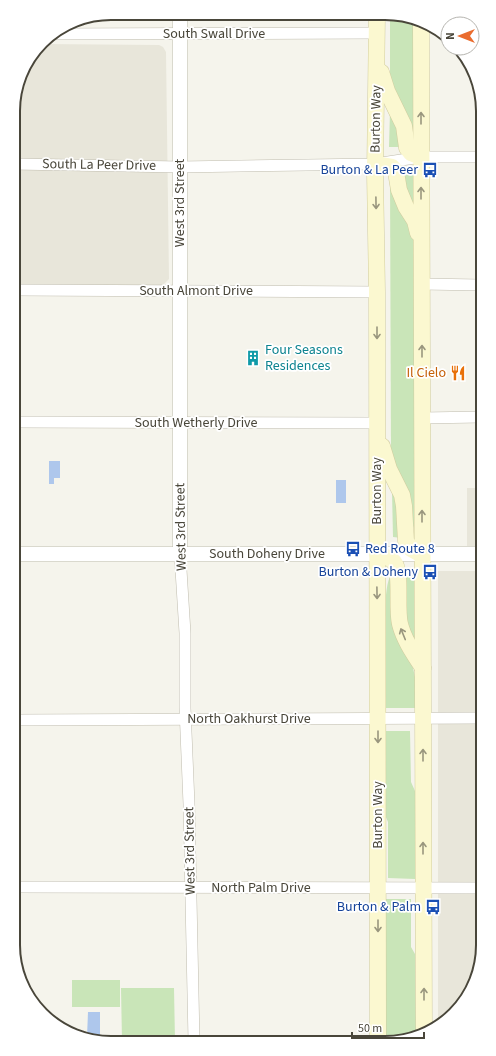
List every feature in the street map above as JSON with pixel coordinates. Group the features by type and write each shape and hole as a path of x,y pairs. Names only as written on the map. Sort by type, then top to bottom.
{"main road":[{"name":"Burton Way","path":"377,20 375,164 377,292 378,1036"},
{"path":"421,28 424,1027"},
{"path":"377,57 387,91 404,126 407,148 411,153 421,157"},
{"path":"375,164 392,167 396,172 399,190 406,207 415,221 422,244"},
{"path":"377,427 389,469 402,495 406,541 412,549 422,555"},
{"path":"377,554 389,558 397,567 398,612 400,626 407,643 423,668"}],"street":[{"name":"West 3rd Street","path":"180,20 180,554 185,633 194,1036"},
{"name":"South Swall Drive","path":"63,34 377,33"},
{"name":"South La Peer Drive","path":"20,164 180,167 375,164 421,157 476,157"},
{"path":"422,284 476,285"},
{"name":"South Almont Drive","path":"20,290 377,292"},
{"path":"422,418 476,417"},
{"name":"South Wetherly Drive","path":"20,422 180,423 377,427"},
{"name":"South Doheny Drive","path":"20,554 476,554"},
{"name":"North Oakhurst Drive","path":"20,720 476,718"},
{"name":"North Palm Drive","path":"20,888 476,888"}],"shaded area":[{"path":"50,44 159,45 163,47 166,52 169,279 162,286 20,285 20,105 27,76 35,61"},
{"path":"467,488 476,488 476,546 467,546"},
{"path":"438,571 476,571 476,951 467,985 457,1000 438,1019"}],"green space":[{"path":"390,20 415,25 415,146 390,82"},
{"path":"390,111 394,111 403,147 389,147"},
{"path":"415,170 415,213 400,171"},
{"path":"390,173 415,241 416,520 411,534 391,462"},
{"path":"392,491 397,491 402,538 393,537"},
{"path":"392,572 415,677 415,708 383,708 383,646 385,609 387,585"},
{"path":"401,573 414,573 415,642 410,641"},
{"path":"383,731 410,731 411,782 415,791 415,879 388,878 388,822 383,810"},
{"path":"384,899 411,899 411,947 415,954 416,1030 397,1035 384,1036"},
{"path":"72,980 120,980 120,1007 72,1007"},
{"path":"121,988 174,988 175,1036 122,1036"}],"water":[{"path":"49,461 60,461 60,478 54,478 54,484 49,484"},
{"path":"336,480 346,480 346,503 336,503"},
{"path":"88,1012 100,1012 100,1035 87,1032"}],"place":[{"name":"Burton & La Peer","path":"430,170"},
{"name":"Four Seasons Residences","path":"253,358"},
{"name":"Il Cielo","path":"458,373"},
{"name":"Red Route 8","path":"353,549"},
{"name":"Burton & Doheny","path":"430,572"},
{"name":"Burton & Palm","path":"433,907"}]}
